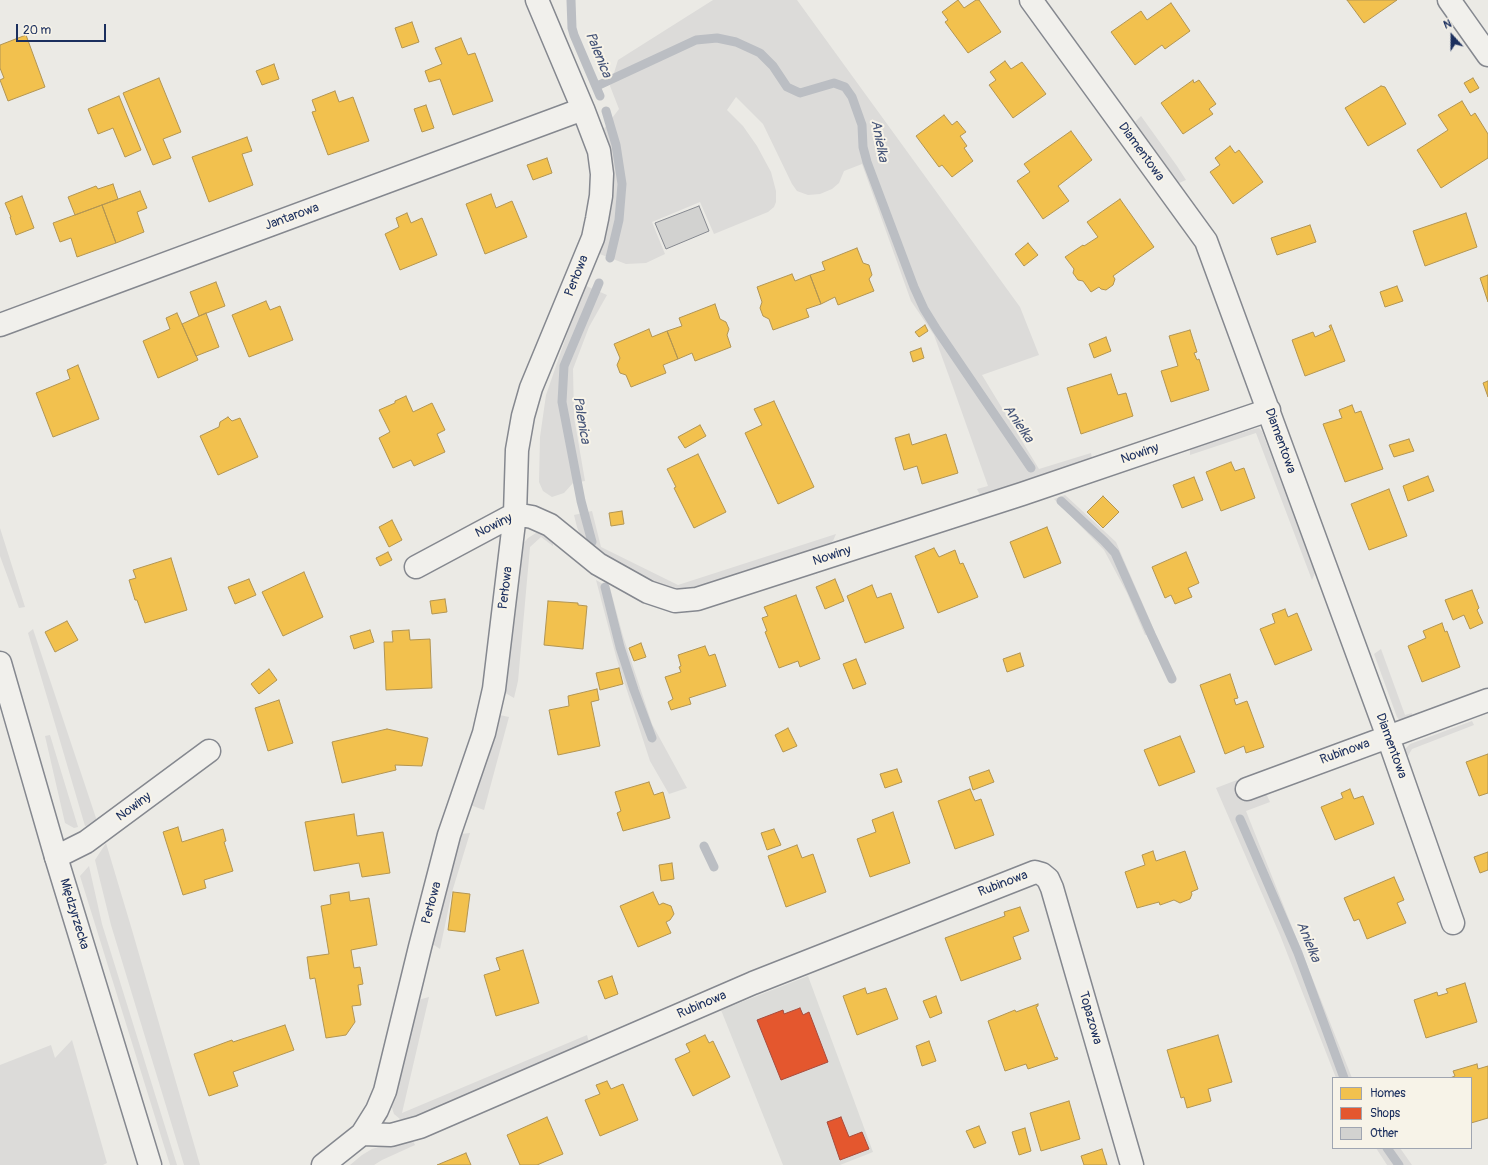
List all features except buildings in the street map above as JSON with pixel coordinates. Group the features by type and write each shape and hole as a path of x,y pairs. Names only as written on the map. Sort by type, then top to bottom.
{"street":[{"name":"Perłowa","path":"323,1165 362,1134 377,1110 385,1091 449,835 484,733 494,689 515,514 517,450 523,416 531,388 593,238 597,219 601,196 602,174 599,151 537,0"},
{"name":"Diamentowa","path":"1031,0 1206,241 1388,737 1453,923"},
{"path":"1449,0 1488,55"},
{"name":"Jantarowa","path":"0,325 583,109"},
{"name":"Nowiny","path":"416,566 515,514 532,517 550,525 598,564 648,592 666,599 684,601 711,595 978,508 1269,410"},
{"name":"Międzyrzecka","path":"0,663 56,857 150,1165"},
{"name":"Rubinowa","path":"1247,789 1488,700"},
{"name":"Nowiny","path":"56,857 86,842 208,751"},
{"name":"Rubinowa","path":"362,1134 390,1135 420,1128 753,983 1025,875 1035,872 1042,874"},
{"name":"Topazowa","path":"1042,874 1048,879 1052,888 1132,1165"}],"shaded area":[{"path":"713,0 797,0 1020,307 1039,355 982,375 1039,469 1091,453 1092,458 983,497 979,493 977,489 988,486 954,390 934,335 911,301 862,164 844,171 839,183 832,189 820,194 808,195 797,191 792,184 763,124 736,97 727,110 743,126 757,146 771,172 776,191 776,202 774,207 768,212 714,234 700,202 652,222 665,254 646,263 626,264 597,253 611,186 603,130 619,109 610,86 618,60"},
{"path":"1141,116 1186,180 1179,183 1135,122"},
{"path":"584,285 607,295 589,327 573,369 574,417 585,481 573,483 564,493 552,497 543,491 539,482 540,437 546,395"},
{"path":"1259,428 1262,431 1315,573 1312,580 1256,433 1190,455 1190,449"},
{"path":"1065,495 1116,542 1155,632 1145,635 1127,593 1104,550 1054,499"},
{"path":"592,511 601,547 678,585 836,534 833,541 825,547 697,589 682,591 658,585 588,546 581,538 574,515"},
{"path":"0,528 25,607 19,608 0,556"},
{"path":"536,533 542,533 550,537 553,546 541,537 530,547 518,681 514,698 502,691 521,546 528,538"},
{"path":"596,580 610,588 623,636 652,724 687,788 669,794 650,761 617,660"},
{"path":"33,629 97,821 92,825 85,826 28,633"},
{"path":"1381,649 1405,715 1412,713 1412,722 1402,723 1397,717 1374,654"},
{"path":"495,714 509,717 484,810 470,805"},
{"path":"1472,721 1474,725 1412,749 1405,761 1403,755 1405,749 1410,744"},
{"path":"50,735 78,827 74,828 65,823 45,736"},
{"path":"1237,780 1247,795 1264,789 1270,802 1246,811 1352,1077 1336,1077 1280,935 1216,788"},
{"path":"470,833 452,892 440,949 431,943 438,910 461,834"},
{"path":"106,843 200,1165 184,1165 111,925 95,860"},
{"path":"89,866 102,924 177,1165 170,1165 80,876"},
{"path":"808,976 873,1152 840,1165 783,1165 721,1010"},
{"path":"429,997 402,1113 587,1035 589,1043 408,1119 400,1119 394,1114 392,1108 393,1096 418,1000"},
{"path":"72,1040 107,1163 103,1165 0,1165 0,1065 51,1045 55,1058"},
{"path":"413,1141 415,1145 374,1165 350,1165 372,1149 385,1145 401,1144"},
{"path":"1377,1149 1401,1149 1412,1165 1387,1165"}],"waterway":[{"name":"Palenica","path":"571,0 572,28 574,35 600,96"},
{"name":"Anielka","path":"597,86 696,40 717,38 736,42 760,53 773,66 787,87 800,93 834,83 845,87 852,97 862,125 863,147 867,162 914,287 924,309 1031,468"},
{"name":"Palenica","path":"606,111 616,145 622,184 619,220 610,258"},
{"name":"Palenica","path":"592,542 581,501 562,402 564,366 599,283"},
{"name":"Anielka","path":"1061,501 1115,553 1172,679"},
{"name":"Palenica","path":"605,587 620,647 652,738"},
{"name":"Anielka","path":"1240,819 1298,953 1344,1077"},
{"name":"Palenica","path":"704,846 714,867"},
{"name":"Anielka","path":"1388,1149 1399,1165"}]}
